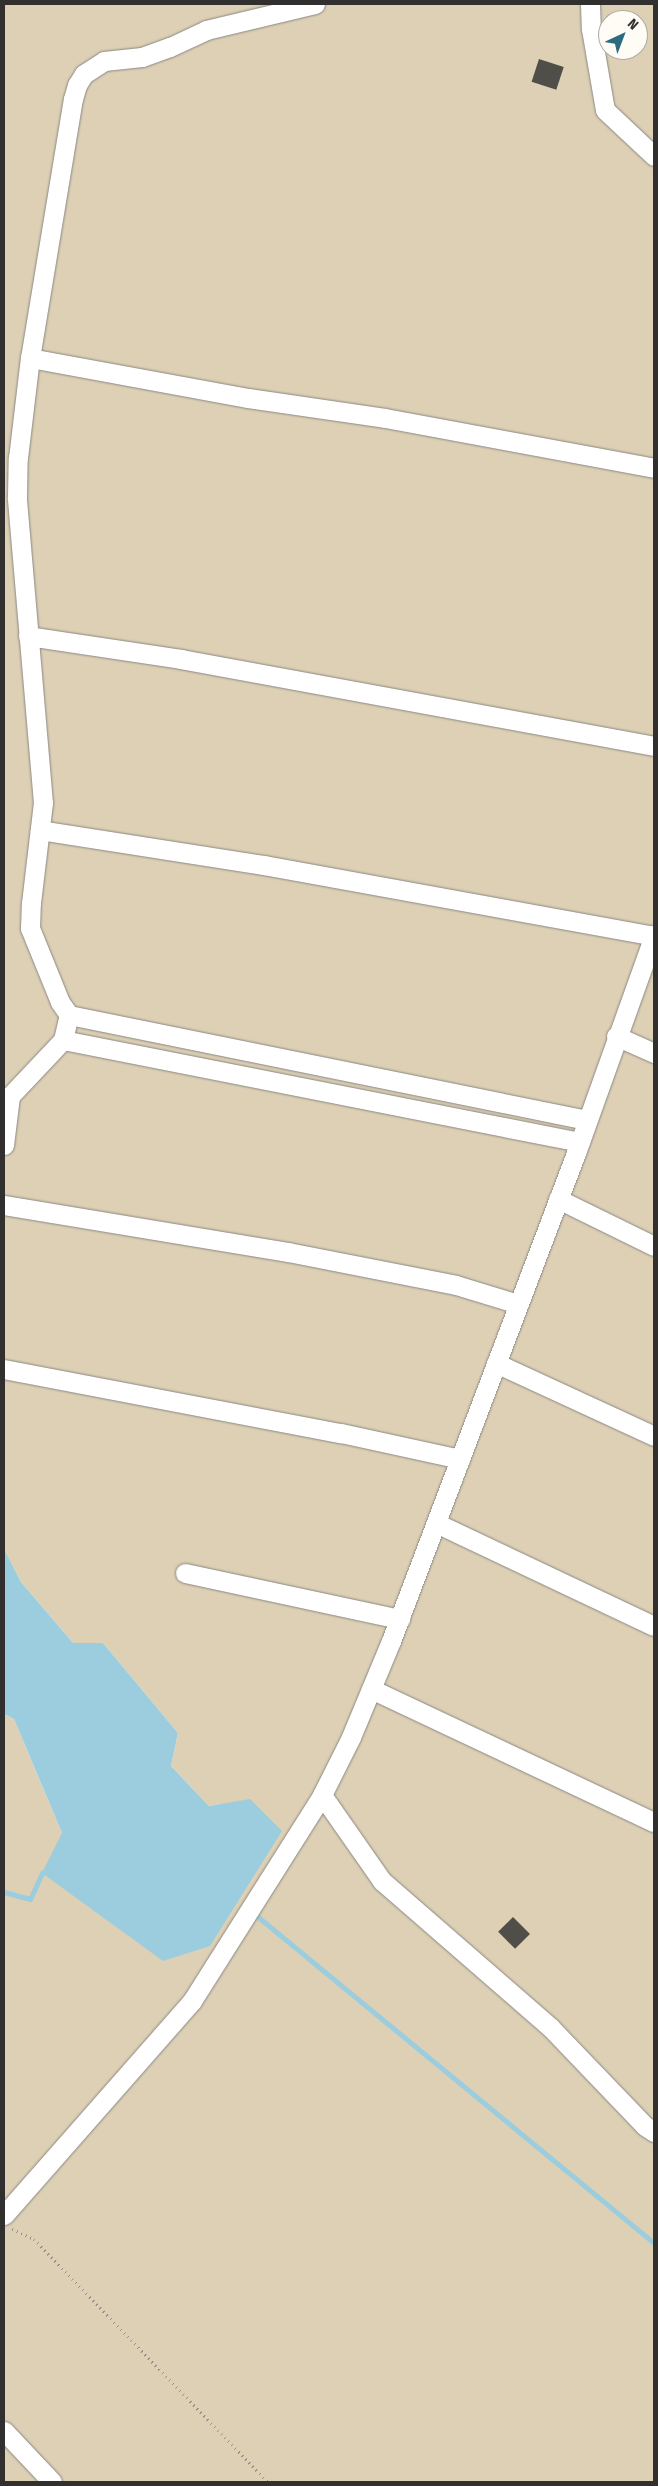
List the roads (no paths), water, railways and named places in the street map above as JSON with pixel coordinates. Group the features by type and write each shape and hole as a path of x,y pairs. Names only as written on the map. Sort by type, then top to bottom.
{"street":[{"path":"315,4 206,30 170,47 142,56 104,61 84,74 77,86 73,99 30,358 18,458 17,497 44,803 31,903 30,928 60,1002 69,1014 587,1120"},
{"path":"590,4 590,29 606,110 654,156"},
{"path":"30,358 248,398 385,418 654,468"},
{"path":"28,636 181,658 654,746"},
{"path":"4,2215 192,2000 322,1795 371,1689 400,1619 580,1142 616,1036 654,935 264,865 40,830"},
{"path":"4,1145 10,1096 63,1040 69,1014"},
{"path":"616,1036 654,1053"},
{"path":"63,1040 580,1142"},
{"path":"558,1199 654,1246"},
{"path":"4,1205 297,1254 456,1285 518,1304"},
{"path":"496,1363 654,1436"},
{"path":"4,1369 341,1432 460,1459"},
{"path":"436,1523 654,1626"},
{"path":"185,1573 400,1619"},
{"path":"371,1689 654,1822"},
{"path":"322,1795 382,1881 550,2028 645,2126 654,2132"},
{"path":"4,2431 52,2482"}],"water":[{"path":"4,1549 21,1582 73,1643 103,1643 178,1733 171,1766 209,1806 250,1799 282,1831 210,1946 163,1961 42,1873 62,1833 14,1719 4,1714"}],"waterway":[{"path":"4,1892 30,1899 42,1873 48,1872"},
{"path":"252,1912 654,2243"}]}
